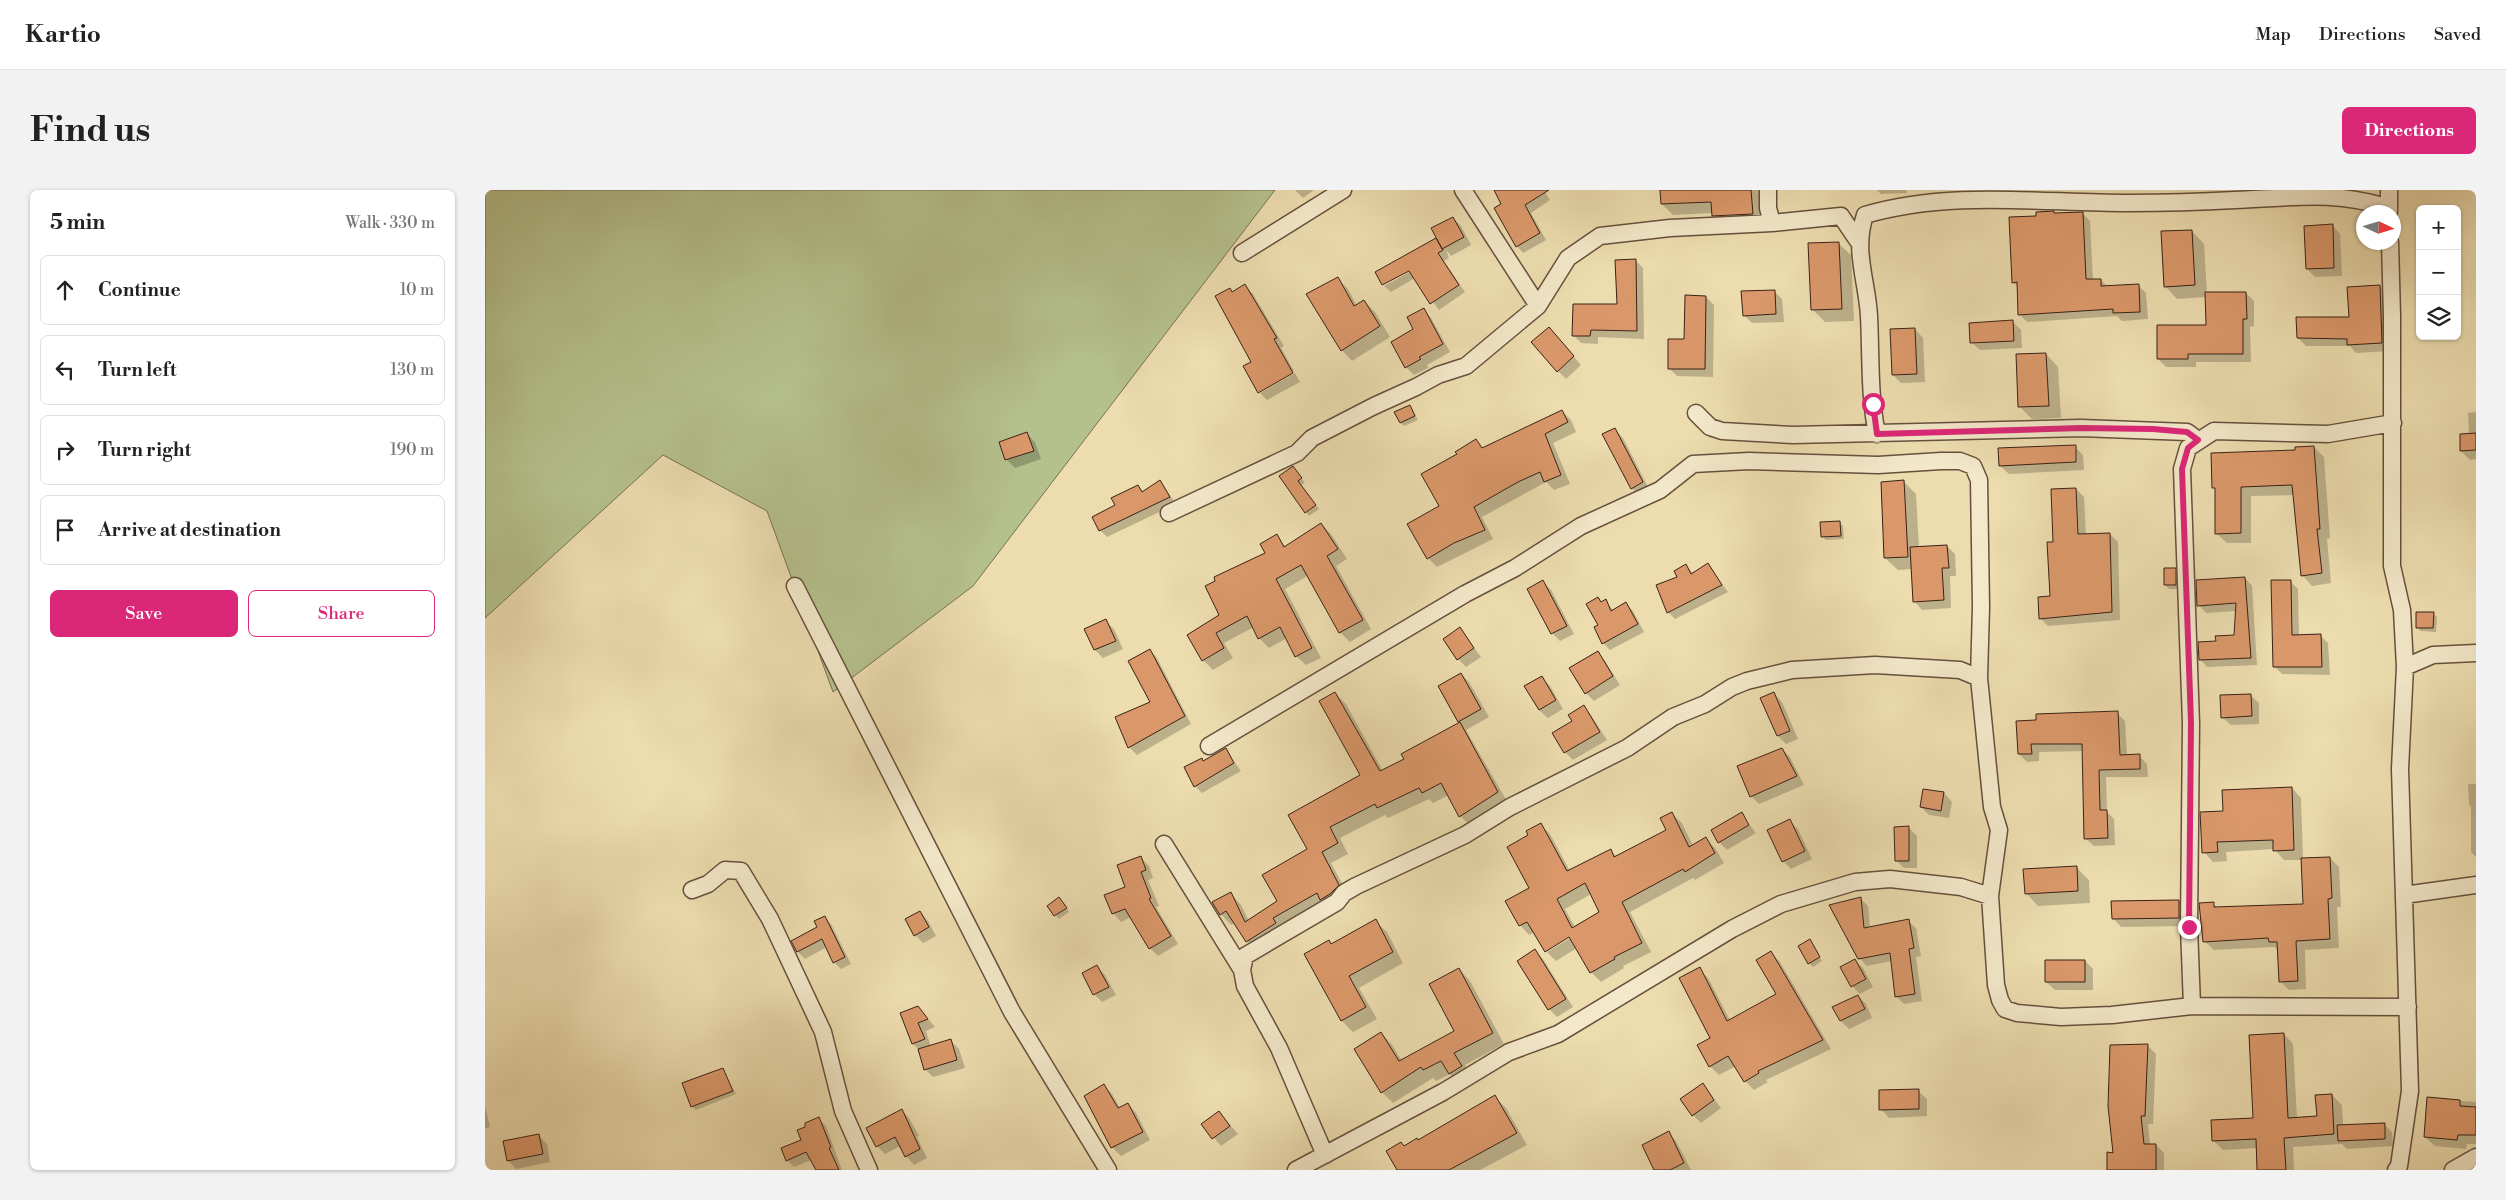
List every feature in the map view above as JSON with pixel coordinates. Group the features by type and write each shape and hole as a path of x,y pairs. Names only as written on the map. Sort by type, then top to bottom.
{"street":[{"path":"1242,253 1343,190"},
{"path":"1463,190 1538,306"},
{"path":"1767,190 1768,208 1772,223"},
{"path":"2389,190 2389,205"},
{"path":"1169,513 1297,453 1312,438 1416,387 1438,374 1466,366 1538,306 1568,258 1600,236 1670,228 1772,223 1865,215 1897,205 1923,200 1982,193 2127,203 2236,200 2322,194 2364,198 2379,205"},
{"path":"1865,215 1858,241 1869,314 1871,388 1877,434"},
{"path":"1841,216 1858,241"},
{"path":"2390,250 2393,423 2392,566 2402,610 2405,667 2400,769 2410,1091 2399,1169"},
{"path":"1696,414 1710,427 1722,431 1793,435 2081,428 2187,432 2198,440"},
{"path":"2192,1006 2189,927 2191,723 2182,469 2188,448 2214,431 2328,434 2393,423"},
{"path":"1209,746 1465,594 1515,568 1581,526 1660,490 1693,464 1749,461 1878,465 1960,461 1973,466 1979,480 1981,607 1979,678 1991,807 1999,830 1990,896 1996,985 2000,1000 2005,1009 2017,1013 2061,1018 2113,1015 2192,1006 2408,1007"},
{"path":"795,586 1012,1012 1108,1170"},
{"path":"2405,667 2433,655 2476,652"},
{"path":"1242,970 1245,956 1337,902 1344,893 1465,835 1510,807 1627,748 1673,717 1705,704 1732,687 1747,681 1792,670 1875,665 1960,670 1979,678"},
{"path":"1164,844 1242,970 1245,986 1279,1048 1325,1155"},
{"path":"691,890 708,884 725,870 741,871 770,919 823,1032 843,1111 869,1170"},
{"path":"1296,1170 1443,1092 1509,1052 1566,1030 1732,929 1781,904 1855,882 1889,879 1961,887 1990,896"},
{"path":"2404,895 2476,885"},
{"path":"2453,1170 2476,1157"}],"green space":[{"path":"485,190 1275,190 973,586 833,692 767,511 663,455 485,618"}],"building":[{"path":"1494,190 1549,190 1525,205 1540,233 1516,247 1494,208 1501,204"},
{"path":"1660,190 1751,190 1753,214 1712,216 1711,202 1661,204"},
{"path":"2054,211 2054,213 2083,212 2086,279 2101,279 2101,286 2139,284 2140,312 2113,313 2113,309 2018,315 2017,282 2012,283 2009,217 2036,216 2036,212"},
{"path":"1453,217 1464,237 1442,249 1431,228"},
{"path":"2333,224 2334,268 2306,269 2304,226"},
{"path":"2192,230 2195,285 2164,287 2161,231"},
{"path":"1436,238 1443,250 1438,253 1459,285 1430,304 1409,271 1382,285 1375,272"},
{"path":"1839,242 1842,309 1811,310 1808,243"},
{"path":"1636,259 1637,331 1591,330 1590,336 1572,336 1573,304 1617,304 1615,260"},
{"path":"1338,277 1354,306 1364,300 1380,326 1341,351 1306,294"},
{"path":"1245,284 1277,338 1274,339 1293,373 1258,393 1243,366 1251,362 1215,296 1230,288 1232,292"},
{"path":"2380,285 2382,343 2347,345 2347,339 2297,338 2296,317 2349,317 2347,287"},
{"path":"1775,290 1776,314 1743,316 1741,291"},
{"path":"2205,292 2246,292 2247,319 2243,319 2243,354 2188,354 2188,359 2157,359 2157,325 2206,325"},
{"path":"1685,295 1706,296 1705,369 1668,369 1668,339 1684,339"},
{"path":"1424,308 1443,344 1419,357 1421,359 1405,368 1391,342 1413,329 1407,317"},
{"path":"2013,320 2014,341 1970,343 1969,323"},
{"path":"1549,327 1574,356 1557,372 1531,342"},
{"path":"1915,328 1917,374 1892,375 1890,329"},
{"path":"2046,353 2049,406 2018,407 2016,354"},
{"path":"1410,405 1415,416 1400,423 1394,412"},
{"path":"1562,410 1568,422 1545,434 1561,475 1544,482 1540,472 1474,507 1485,530 1454,543 1427,559 1407,524 1439,506 1421,474 1457,454 1455,452 1476,439 1482,448"},
{"path":"1615,428 1643,482 1631,489 1602,434"},
{"path":"1027,432 1034,451 1005,460 999,442"},
{"path":"2476,433 2476,450 2460,451 2460,434"},
{"path":"2076,445 2076,462 1999,466 1998,448"},
{"path":"2314,446 2320,529 2317,529 2322,573 2301,576 2292,485 2241,487 2241,533 2215,534 2215,488 2212,488 2211,453 2295,450 2295,447"},
{"path":"1293,466 1302,478 1298,481 1316,505 1305,513 1279,476"},
{"path":"1160,480 1170,497 1099,531 1092,517 1115,505 1111,498 1138,485 1142,492"},
{"path":"1904,480 1908,557 1884,558 1881,482"},
{"path":"2076,488 2078,534 2110,533 2112,612 2039,619 2038,597 2050,596 2047,542 2053,542 2051,489"},
{"path":"1840,521 1841,536 1821,537 1820,522"},
{"path":"1321,523 1338,549 1327,556 1363,620 1339,633 1301,565 1276,579 1312,648 1295,657 1280,627 1258,639 1247,616 1216,633 1224,648 1202,661 1187,635 1219,615 1205,586 1215,581 1214,577 1265,553 1260,544 1277,534 1284,547"},
{"path":"1947,545 1949,568 1942,568 1944,600 1913,602 1910,547"},
{"path":"1708,563 1722,585 1667,613 1656,585 1677,577 1674,571 1686,564 1691,574"},
{"path":"2164,568 2176,568 2176,585 2164,585"},
{"path":"2245,577 2251,658 2199,660 2198,642 2216,641 2215,636 2234,635 2236,603 2197,606 2196,580"},
{"path":"1543,580 1567,626 1551,634 1527,589"},
{"path":"2271,580 2291,580 2292,635 2321,634 2322,667 2273,667"},
{"path":"1598,597 1601,602 1606,599 1611,611 1626,602 1638,624 1602,644 1594,627 1598,625 1586,604"},
{"path":"2416,612 2434,612 2433,628 2416,628"},
{"path":"1106,619 1116,641 1094,650 1084,629"},
{"path":"1460,627 1474,648 1457,660 1443,639"},
{"path":"1150,649 1185,716 1128,748 1115,717 1150,702 1128,661"},
{"path":"1598,651 1613,676 1585,694 1569,668"},
{"path":"1461,673 1481,709 1458,722 1438,686"},
{"path":"1542,676 1556,700 1539,710 1524,686"},
{"path":"1335,692 1380,771 1404,759 1401,754 1460,722 1498,792 1459,817 1441,783 1422,793 1419,788 1377,808 1375,804 1330,827 1338,843 1322,852 1339,885 1320,900 1317,893 1273,918 1276,923 1246,942 1226,911 1220,915 1212,902 1231,892 1245,922 1277,901 1262,875 1307,849 1288,815 1360,775 1319,701"},
{"path":"1774,692 1790,731 1777,736 1760,698"},
{"path":"2251,694 2252,716 2221,718 2220,695"},
{"path":"1584,705 1600,732 1564,753 1552,733 1572,721 1568,715"},
{"path":"2118,711 2120,755 2140,754 2140,769 2099,770 2100,810 2107,810 2108,838 2084,839 2082,744 2031,744 2032,754 2018,754 2016,721 2036,720 2036,714"},
{"path":"1226,748 1234,763 1194,787 1184,767 1202,758 1203,761"},
{"path":"1782,748 1797,776 1750,797 1737,766"},
{"path":"2292,787 2294,850 2273,851 2273,840 2217,842 2218,852 2202,853 2200,812 2223,811 2222,790"},
{"path":"1923,789 1944,792 1941,811 1920,807"},
{"path":"1672,812 1689,847 1706,837 1715,853 1685,872 1683,869 1622,902 1642,943 1614,957 1615,959 1590,973 1569,937 1545,952 1527,922 1519,926 1505,901 1529,888 1507,847 1528,835 1526,831 1541,823 1567,871 1611,849 1614,857 1666,830 1660,818","holes":["1585,883 1599,912 1572,928 1557,899"]},
{"path":"1742,812 1749,825 1718,843 1711,830"},
{"path":"1790,819 1805,851 1782,862 1767,830"},
{"path":"1909,826 1909,861 1895,861 1894,827"},
{"path":"1141,856 1146,870 1141,872 1151,898 1149,899 1171,936 1149,949 1125,909 1112,914 1104,895 1125,887 1117,865"},
{"path":"2330,857 2332,898 2328,899 2330,939 2296,941 2298,981 2279,982 2277,942 2269,942 2268,938 2203,942 2199,903 2214,902 2214,907 2303,904 2301,858"},
{"path":"2077,866 2078,891 2025,894 2023,869"},
{"path":"1059,897 1067,908 1054,916 1047,906"},
{"path":"1861,897 1864,928 1909,919 1914,948 1909,949 1915,994 1895,997 1890,953 1858,959 1829,905"},
{"path":"2179,900 2179,918 2112,919 2111,901"},
{"path":"920,911 929,927 914,936 905,919"},
{"path":"825,916 845,957 833,963 822,939 797,952 791,941 817,927 814,921"},
{"path":"1376,919 1393,952 1349,976 1366,1007 1341,1021 1304,954 1329,940 1331,944"},
{"path":"1810,939 1820,957 1808,964 1798,946"},
{"path":"1535,949 1566,999 1548,1010 1517,961"},
{"path":"1771,951 1823,1040 1758,1071 1759,1073 1744,1082 1728,1056 1709,1067 1697,1045 1710,1038 1679,978 1700,967 1727,1021 1776,994 1756,960"},
{"path":"1855,959 1866,979 1851,987 1840,967"},
{"path":"2045,960 2085,960 2085,982 2045,982"},
{"path":"1097,965 1109,987 1093,995 1082,973"},
{"path":"1459,968 1493,1033 1454,1053 1462,1066 1449,1074 1441,1061 1423,1070 1421,1067 1381,1093 1354,1049 1381,1032 1399,1061 1454,1031 1429,984"},
{"path":"1858,995 1865,1009 1840,1021 1832,1007"},
{"path":"918,1006 928,1019 918,1023 925,1039 912,1044 900,1013"},
{"path":"2284,1033 2288,1118 2317,1116 2315,1095 2332,1094 2334,1134 2284,1138 2286,1170 2257,1170 2256,1139 2212,1141 2211,1120 2253,1118 2249,1035"},
{"path":"951,1039 957,1060 924,1070 918,1049"},
{"path":"2148,1044 2145,1116 2141,1116 2144,1144 2156,1144 2156,1170 2107,1170 2107,1152 2113,1153 2108,1106 2110,1045"},
{"path":"723,1068 733,1091 691,1107 682,1083"},
{"path":"1703,1083 1714,1100 1692,1116 1680,1099"},
{"path":"1104,1084 1118,1108 1128,1103 1143,1132 1111,1148 1084,1096"},
{"path":"1919,1089 1919,1109 1879,1110 1879,1090"},
{"path":"1495,1095 1517,1133 1449,1170 1397,1170 1386,1151 1401,1142 1404,1146 1417,1138 1418,1140"},
{"path":"2427,1097 2460,1100 2460,1106 2476,1107 2476,1135 2458,1135 2457,1140 2424,1137"},
{"path":"902,1109 920,1149 905,1157 895,1137 876,1147 866,1128"},
{"path":"1219,1111 1230,1126 1212,1139 1201,1124"},
{"path":"819,1117 831,1147 829,1148 839,1170 816,1170 806,1152 786,1161 781,1148 801,1140 797,1130 805,1127 805,1123"},
{"path":"2385,1123 2385,1139 2338,1141 2337,1125"},
{"path":"1669,1131 1684,1163 1670,1170 1654,1170 1642,1145"},
{"path":"539,1134 543,1154 507,1161 503,1141"}],"route":[{"path":"1873,404 1877,434 2081,428 2153,429 2187,432 2198,440 2188,448 2182,469 2191,723 2189,927"}]}
